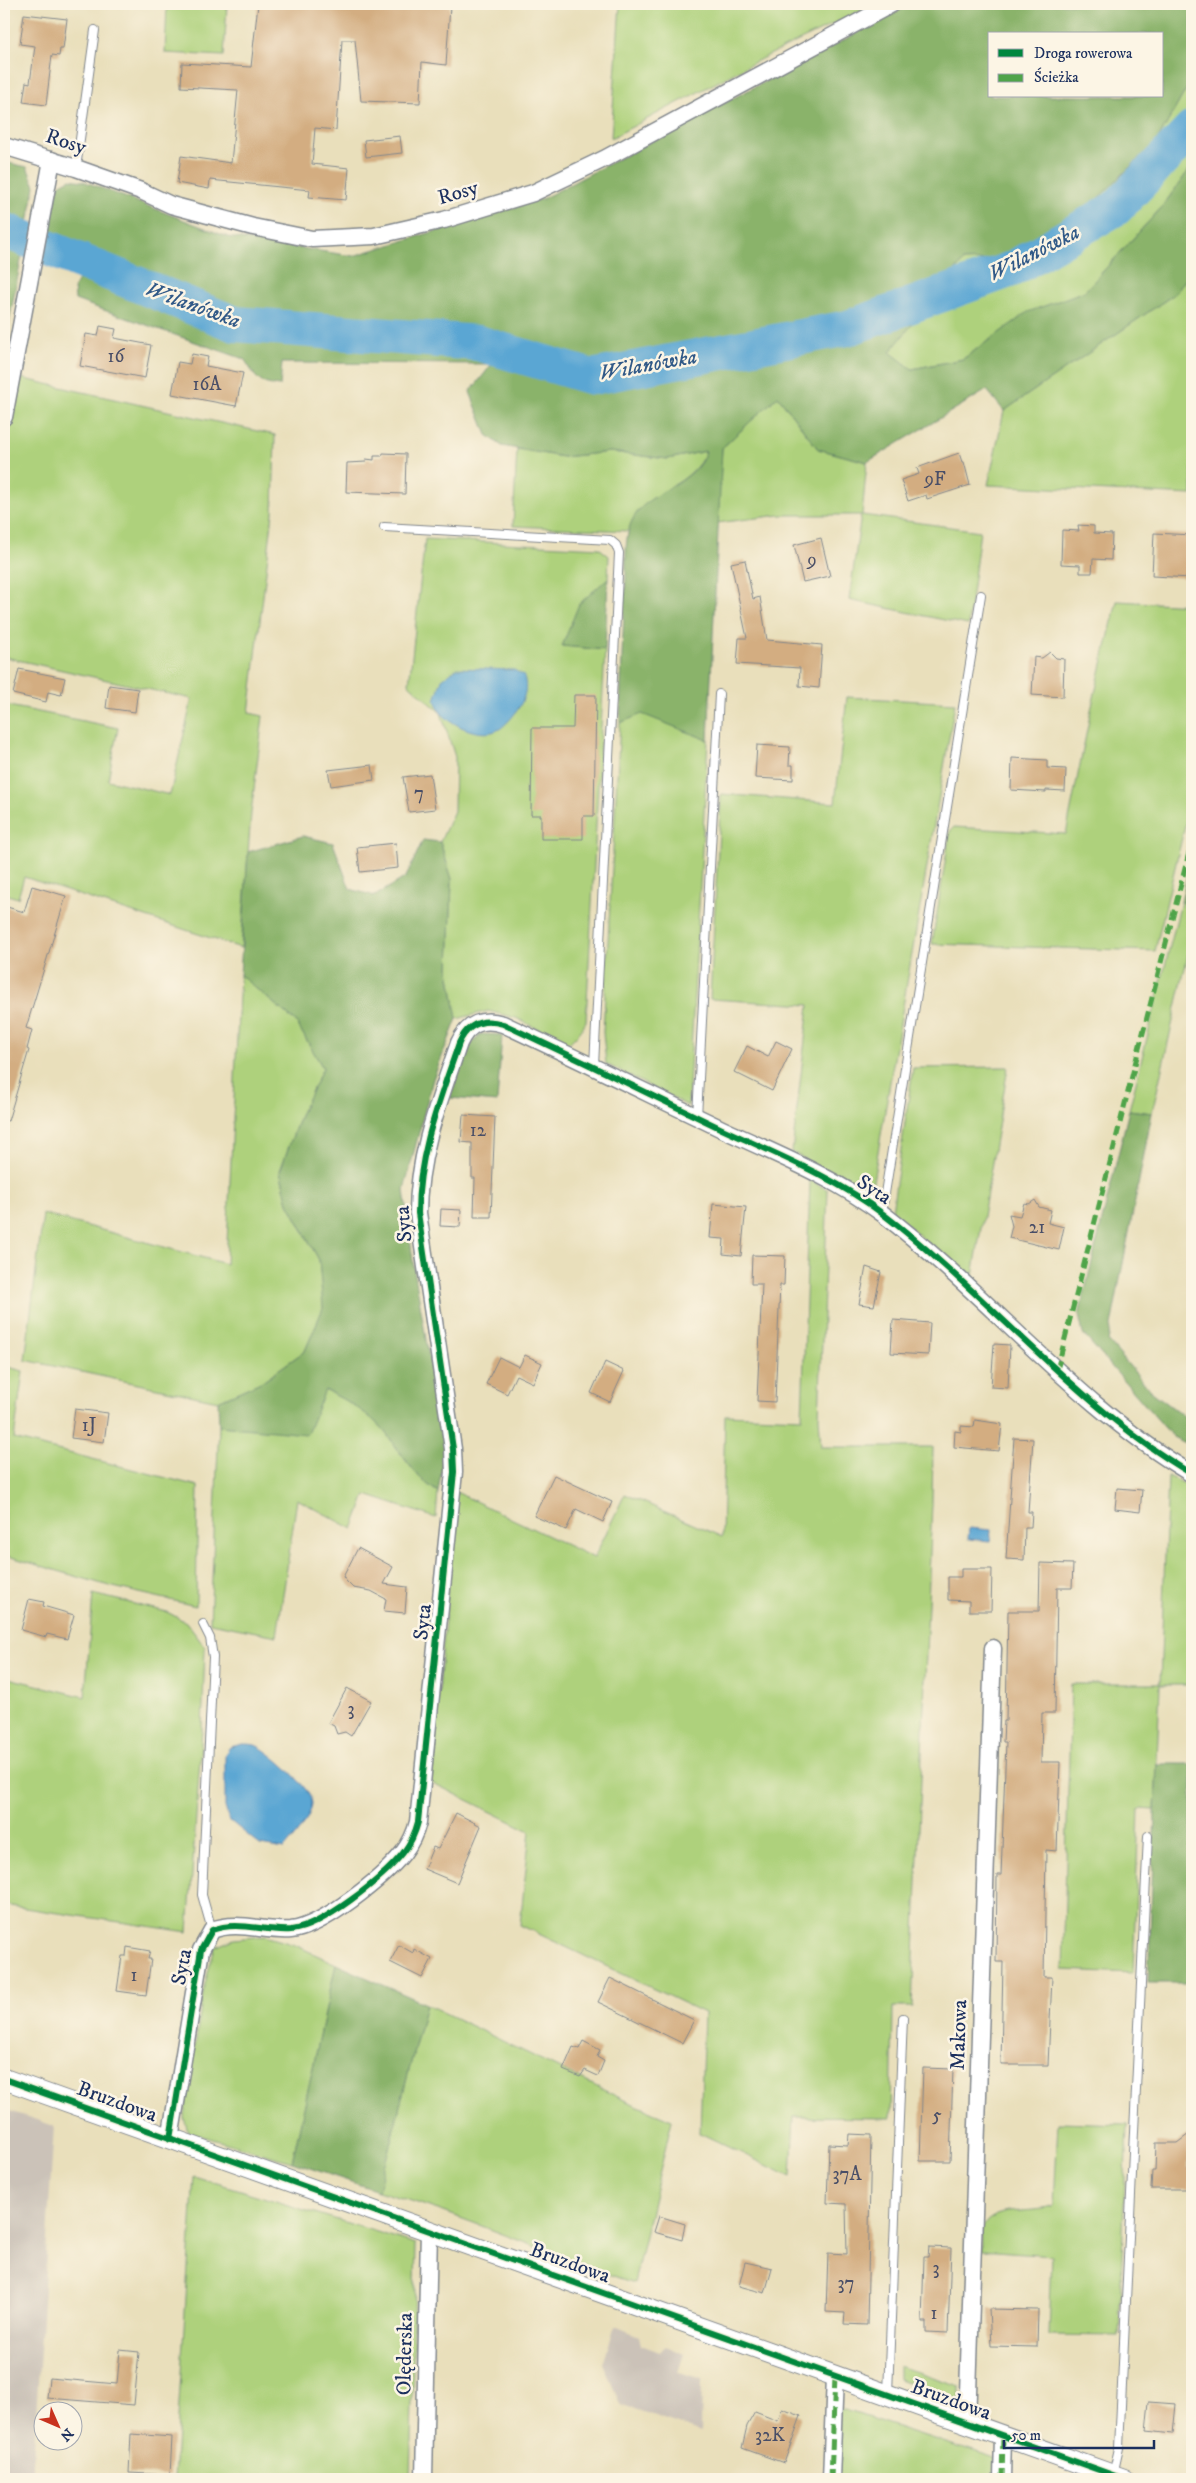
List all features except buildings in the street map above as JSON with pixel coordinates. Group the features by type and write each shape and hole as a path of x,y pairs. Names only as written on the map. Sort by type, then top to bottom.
{"street":[{"name":"Rosy","path":"4,146 76,168 141,191 171,205 253,227 312,239 374,236 444,220 533,193 604,159 892,4"},
{"path":"4,417 52,160"},
{"name":"Syta","path":"170,2138 201,1950 205,1939 212,1930 222,1926 236,1925 281,1930 306,1927 333,1911 376,1880 395,1862 411,1840 418,1822 454,1472 453,1449 418,1213 421,1160 459,1043 463,1033 472,1025 491,1021 504,1024 804,1168 882,1213 940,1260 1090,1399 1153,1448 1192,1474"},
{"name":"Makowa","path":"967,2423 993,1648"},
{"name":"Bruzdowa","path":"4,2079 1119,2477"},
{"name":"Olęderska","path":"424,2479 429,2230"},
{"path":"830,2479 835,2376"},
{"path":"1002,2436 1002,2479"}],"lane":[{"path":"76,168 95,30"},
{"path":"384,528 610,540 616,545 619,553 594,1066"},
{"path":"882,1213 981,595"},
{"path":"697,1117 719,694"},
{"path":"203,1624 210,1638 214,1656 202,1895 212,1930"},
{"path":"1119,2477 1148,1836"},
{"path":"888,2395 903,2018"}],"shaded area":[{"path":"4,2109 54,2126 37,2400 32,2400 32,2450 34,2450 32,2479 4,2479"},
{"path":"615,2326 639,2336 641,2345 660,2352 665,2346 684,2354 678,2372 702,2379 701,2432 620,2404 603,2363"}],"green space":[{"path":"167,4 227,4 224,56 165,53"},
{"path":"620,4 875,4 763,58 611,138"},
{"path":"912,4 1192,4 1192,79 1157,141 1093,203 997,260 963,261 890,352 912,369 963,359 1028,312 1085,291 1162,207 1192,166 1192,270 1176,293 1004,411 987,390 867,462 818,449 778,396 722,448 708,740 642,714 620,723 626,546 631,523 642,507 651,499 693,472 701,462 706,451 668,459 610,452 563,457 502,446 487,435 470,392 492,364 282,363 280,386 272,385 261,381 244,359 75,300 74,287 80,277 41,264 59,185 70,179 83,181 228,237 353,256 542,199"},
{"path":"1192,79 1192,166 1162,207 1085,291 1028,313 963,359 912,369 889,352 963,261 997,259 1093,203 1157,141"},
{"path":"4,162 27,167 35,186 28,223 4,216"},
{"path":"4,245 23,250 4,347"},
{"path":"1192,270 1192,495 988,485 1004,411 1176,293"},
{"path":"20,378 275,435 273,513 249,713 263,716 251,813 241,948 24,877 18,898 4,894 4,705 118,728 108,780 170,795 192,699 4,657 4,457"},
{"path":"778,396 818,449 867,462 862,515 980,531 968,625 849,600 861,515 780,515 717,523 722,448"},
{"path":"517,449 563,457 610,452 668,459 706,451 699,464 690,474 644,508 635,518 629,531 513,526"},
{"path":"425,539 599,548 609,556 608,578 596,590 562,646 605,650 586,1021 580,1032 568,1044 516,1018 488,1011 457,1019 449,970 452,879 440,842 454,811 455,757 441,713 409,684"},
{"path":"608,578 605,650 562,646 579,604"},
{"path":"1117,601 1192,605 1192,796 1155,951 932,944 950,831 954,827 1066,834 1091,710"},
{"path":"847,697 955,703 872,1187 864,1192 792,1152 809,1005 710,999 721,794 835,803"},
{"path":"642,713 708,740 688,1106 606,1064 603,1032 620,723"},
{"path":"303,836 333,843 350,889 375,896 406,877 423,840 440,842 452,879 449,970 457,1019 433,1079 404,1190 414,1269 445,1450 438,1492 422,1480 385,1432 372,1419 349,1403 325,1390 307,1434 219,1426 218,1401 261,1382 305,1351 323,1308 319,1260 288,1203 280,1171 301,1113 323,1068 296,1022 240,975 248,852"},
{"path":"1192,854 1192,904 1181,902"},
{"path":"1181,902 1192,904 1192,937 1152,1113 1129,1110"},
{"path":"240,975 296,1022 323,1068 301,1113 280,1171 288,1203 319,1260 324,1307 305,1351 261,1382 218,1401 25,1360 43,1214 226,1264"},
{"path":"480,1034 502,1035 497,1102 450,1098 464,1054"},
{"path":"1008,1067 972,1282 892,1211 913,1068"},
{"path":"1129,1110 1152,1113 1108,1341 1152,1392 1192,1422 1192,1446 1173,1437 1083,1334 1079,1315"},
{"path":"810,1180 828,1190 819,1417 821,1447 933,1447 932,1503 912,2007 893,2007 891,2118 794,2117 791,2177 700,2133 704,2013 520,1925 530,1831 431,1782 456,1492 594,1558 625,1494 722,1537 725,1415 802,1418"},
{"path":"4,1366 23,1371 14,1439 198,1486 196,1606 109,1586 4,1555"},
{"path":"324,1390 349,1402 371,1418 384,1431 422,1480 438,1492 436,1518 366,1495 353,1529 297,1499 277,1636 210,1623 219,1426 307,1433"},
{"path":"1168,1476 1192,1487 1192,1685 1160,1685 1155,1810 1139,1809 1133,1973 1063,1970 1071,1684 1160,1684"},
{"path":"93,1594 167,1612 186,1622 205,1647 202,1730 188,1932 4,1905 4,1677 85,1697"},
{"path":"1157,1764 1192,1764 1192,1983 1148,1983"},
{"path":"265,1936 295,1945 336,1964 292,2162 188,2132 184,2118 204,1987 215,1947 234,1939"},
{"path":"336,1964 426,2004 378,2191 292,2162"},
{"path":"426,2004 624,2100 672,2120 634,2283 475,2223 378,2191"},
{"path":"1058,2122 1127,2124 1119,2336 1049,2335 1052,2255 982,2250 982,2230 987,2222 994,2217 1003,2213 1045,2209 1054,2206"},
{"path":"194,2176 416,2244 410,2479 174,2479"},
{"path":"899,2366 959,2386 959,2400 899,2379"},
{"path":"839,2408 995,2459 995,2479 837,2479"}],"water":[{"path":"4,216 28,224 23,250 4,245"},
{"path":"457,668 514,670 523,675 525,682 524,697 517,711 501,728 486,733 470,730 454,723 441,712 435,700 442,679"},
{"path":"969,1528 991,1530 990,1541 968,1539"},
{"path":"243,1744 255,1745 279,1761 298,1780 310,1797 312,1804 308,1816 284,1849 260,1845 229,1820 225,1807 225,1754 230,1747"}],"waterway":[{"name":"Wilanówka","path":"4,230 235,324 478,343 592,377 848,328 1012,269 1116,208 1192,129"}],"marked path":[{"path":"1057,1370 1192,841"},
{"path":"831,2479 835,2376"},
{"path":"1002,2479 1003,2436"}],"cycle path":[{"path":"170,2139 201,1950 212,1930 232,1926 291,1930 304,1927 319,1920 367,1888 394,1863 410,1842 418,1822 454,1472 453,1449 418,1213 419,1191 431,1126 459,1043 472,1027 483,1022 503,1024 805,1167 846,1189 883,1214 922,1246 1072,1384 1110,1416 1150,1447 1192,1474"},
{"path":"4,2079 1124,2479"}]}
